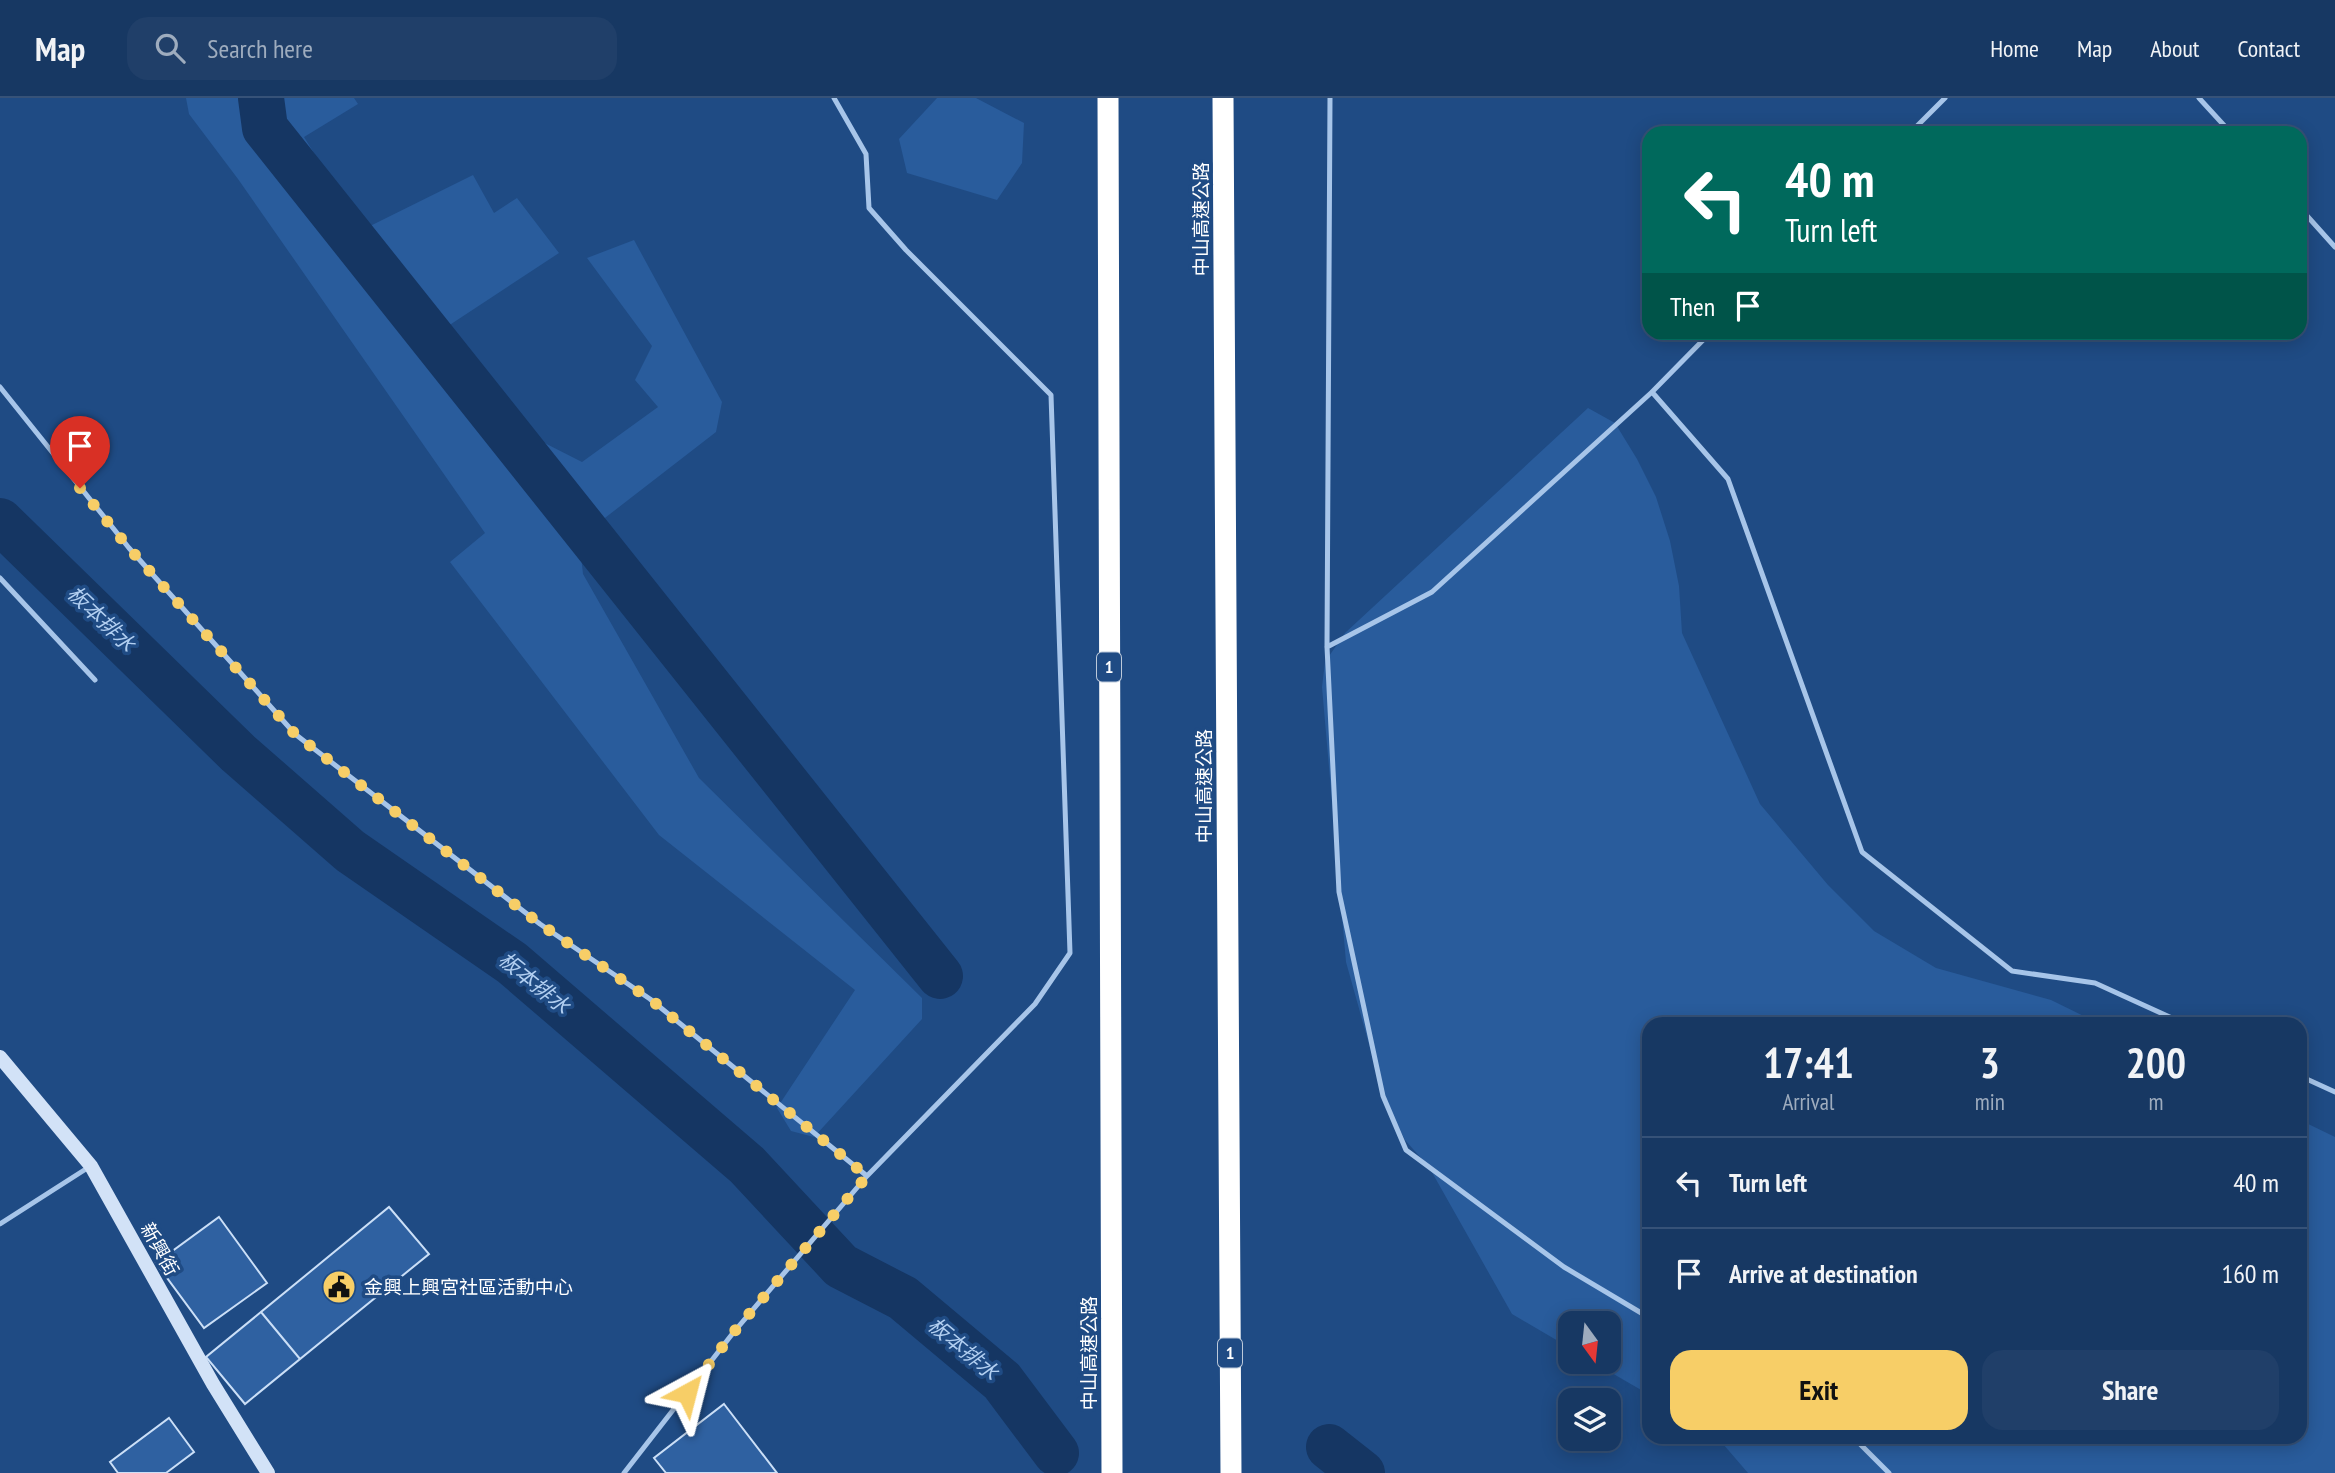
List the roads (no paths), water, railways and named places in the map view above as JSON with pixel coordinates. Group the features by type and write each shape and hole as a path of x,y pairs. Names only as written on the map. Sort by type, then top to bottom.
{"highway":[{"name":"中山高速公路","path":"1108,98 1112,1473"},
{"name":"中山高速公路","path":"1223,98 1231,1473"}],"street":[{"name":"新興街","path":"0,1057 91,1166 213,1384 268,1473"}],"lane":[{"path":"624,1473 733,1333 867,1176 1035,1004 1070,953 1051,395 905,250 869,208 866,154 834,98"},
{"path":"1330,98 1327,646 1339,892 1383,1096 1406,1150 1564,1268 1642,1314"},
{"path":"1917,126 1945,98"},
{"path":"2199,98 2225,126"},
{"path":"2307,216 2335,247"},
{"path":"1327,646 1432,592 1652,392 1703,340"},
{"path":"0,387 129,548 295,734 540,924 650,999 867,1176"},
{"path":"1652,392 1728,479 1862,852 2012,971 2095,983 2170,1017"},
{"path":"0,578 95,680"},
{"path":"2307,1079 2335,1092"},
{"path":"0,1224 91,1166"},
{"path":"1860,1444 1889,1473"}],"waterway":[{"path":"261,98 265,128 940,976"},
{"name":"板本排水","path":"0,521 238,753 350,851 512,963 747,1165 841,1266 903,1298 1002,1381 1056,1453"},
{"path":"1329,1447 1362,1473"}],"place":[{"name":"金興上興宮社區活動中心","path":"339,1287"}]}
